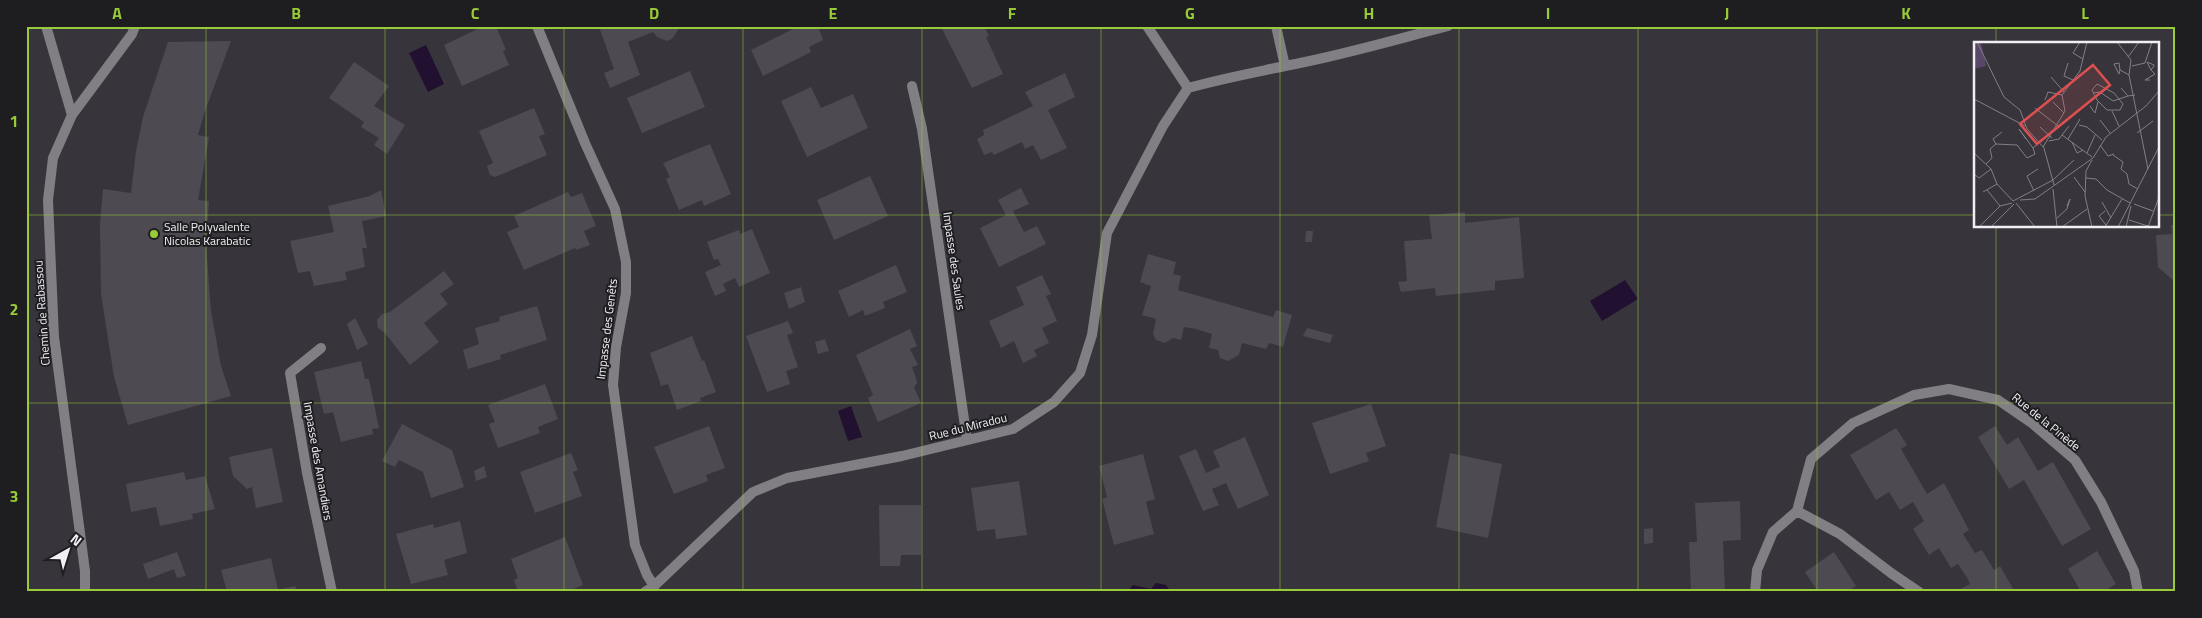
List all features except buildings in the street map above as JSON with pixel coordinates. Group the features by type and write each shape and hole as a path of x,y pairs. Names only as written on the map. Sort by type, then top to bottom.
{"street":[{"path":"46,26 72,115"},
{"name":"Chemin de Rabassou","path":"85,592 85,571 54,337 48,200 53,158 72,115 132,34 135,26"},
{"name":"Impasse des Genêts","path":"536,26 584,142 615,209 626,262 626,293 616,347 613,385 636,545 647,575 649,589"},
{"path":"1147,26 1188,88 1238,74 1285,66 1448,26"},
{"path":"1276,26 1285,66"},
{"name":"Impasse des Saules","path":"912,86 922,130 967,440"},
{"name":"Rue du Miradou","path":"649,589 753,492 787,478 902,456 1012,429 1054,402 1080,373 1092,335 1107,233 1163,126 1188,88"},
{"name":"Impasse des Amandiers","path":"321,348 290,373 307,473 332,592"},
{"name":"Rue de la Pinède","path":"1796,511 1811,459 1853,423 1914,395 1949,389 1998,400 2033,424 2075,460 2105,511 2134,571 2138,592"},
{"path":"1755,592 1757,570 1773,532 1796,511 1840,534 1919,592"}],"shaded area":[{"path":"426,45 444,84 428,92 409,53"},
{"path":"1625,280 1638,299 1602,321 1590,301"},
{"path":"851,406 862,437 848,441 838,411"},
{"path":"1156,583 1166,585 1171,592 1127,592 1133,585 1151,589"}],"place":[{"name":"Salle Polyvalente Nicolas Karabatic","path":"154,234"}]}
